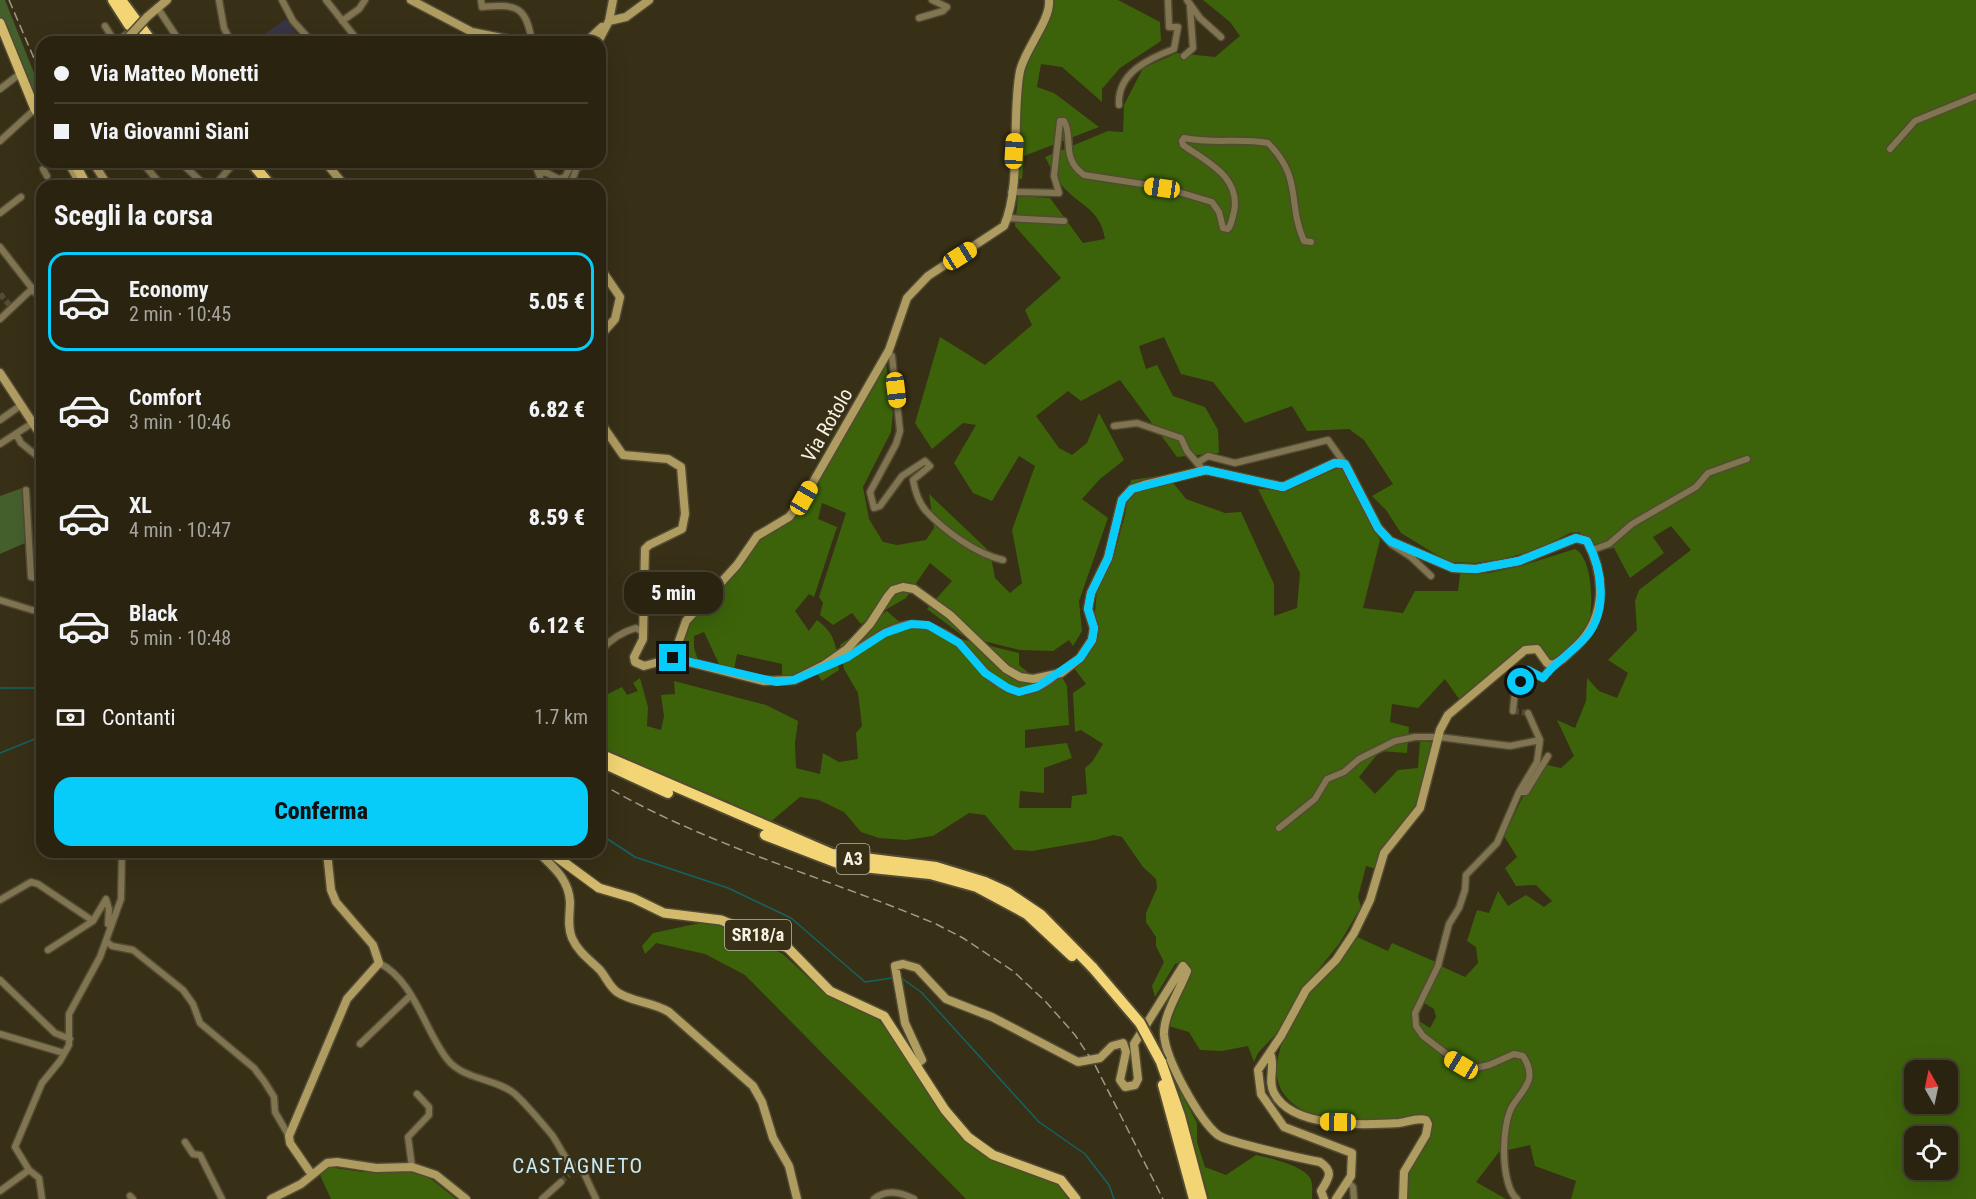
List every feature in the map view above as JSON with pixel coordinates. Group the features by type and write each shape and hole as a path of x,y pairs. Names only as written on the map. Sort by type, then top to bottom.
{"highway":[{"path":"113,0 139,36"},
{"path":"122,0 148,36"},
{"path":"256,168 266,180"},
{"path":"265,168 275,180"},
{"name":"A3","path":"606,757 822,851 861,860 947,869 985,882 1017,898 1046,919 1090,970 1135,1028 1158,1063 1180,1116 1202,1199"},
{"name":"A3","path":"606,765 820,858 854,867 941,876 987,891 1008,902 1041,925 1090,970"},
{"name":"A3","path":"1158,1063 1194,1199"}],"main road":[{"path":"0,23 3,40 36,102"},
{"name":"SR18/a","path":"558,858 599,888 633,898 664,913 721,920 788,948 830,991 884,1016 945,1110 968,1137 993,1155 1061,1180 1076,1199"}],"street":[{"path":"127,36 147,17 155,4 167,0"},
{"path":"219,0 224,28 228,36"},
{"path":"282,0 293,21 307,36"},
{"path":"326,0 351,36"},
{"path":"342,21 359,9 365,0"},
{"path":"411,0 453,25 492,36"},
{"path":"481,0 482,7 495,5 516,7 525,18 530,36"},
{"path":"601,36 609,21 613,0"},
{"path":"593,36 609,21 626,17 649,0"},
{"path":"919,18 943,11 947,7 932,0"},
{"path":"1049,0 1049,10 1029,48 1020,74 1007,218 1064,220"},
{"path":"1119,105 1121,87 1136,67 1146,60 1174,49 1176,45 1178,27 1169,27 1168,0"},
{"path":"1184,56 1193,48 1190,7 1187,0"},
{"path":"155,4 176,36"},
{"path":"1190,7 1221,37"},
{"path":"105,26 112,36"},
{"path":"0,89 21,73"},
{"path":"1890,149 1915,121 1976,96"},
{"path":"0,141 36,108"},
{"path":"1011,192 1059,193 1054,176 1054,159 1060,121 1064,121 1072,161 1077,170 1084,175 1162,188 1212,202 1219,212 1223,228 1227,229 1235,207 1233,187 1227,176 1183,145 1182,141 1184,138 1213,142 1262,141 1268,143 1285,165 1292,180 1299,231 1304,242 1311,242"},
{"path":"44,168 47,176"},
{"path":"147,168 157,180"},
{"path":"186,168 200,180"},
{"path":"219,180 230,168"},
{"path":"330,168 340,180"},
{"path":"536,168 539,174 545,172 559,179 565,177 570,168"},
{"path":"0,213 21,197"},
{"name":"Via Rotolo","path":"673,658 686,621 737,566 757,536 792,514 888,352 907,298 916,286 998,231 1007,218"},
{"path":"0,247 36,292"},
{"path":"606,276 620,297 615,319 606,329"},
{"path":"0,319 33,288"},
{"path":"888,352 892,356 900,431 896,444 870,492 874,508 880,506 902,476 925,461 930,466 913,480 925,510 957,537 991,557 1003,560"},
{"path":"0,373 36,430"},
{"path":"0,420 20,406"},
{"path":"1113,426 1137,423 1181,438 1200,467"},
{"path":"0,434 2,443 31,424"},
{"path":"606,431 623,455 669,459 681,467 685,514 682,529 645,549 644,633 643,643 634,653 635,662 644,666 673,658 777,682 794,680 824,665 848,657 885,633 911,624 928,625 959,643 985,673 1008,688 1019,692 1042,685 1080,658 1092,640 1094,628 1088,609 1091,593 1108,558 1122,500 1132,489 1200,467 1283,487 1335,463 1345,464"},
{"path":"16,434 21,443 36,455"},
{"path":"1200,467 1208,456 1235,463 1253,460 1295,446 1328,440 1345,464 1378,528 1392,545 1411,557 1431,576"},
{"path":"1592,550 1609,544 1632,524 1696,487 1708,473 1747,459"},
{"path":"26,490 31,577 36,578"},
{"path":"1390,541 1436,562 1464,571 1519,561 1576,538 1587,541 1592,550 1601,588 1595,622 1585,639 1552,665 1543,678 1528,670 1515,691 1513,711"},
{"path":"824,665 847,649 870,624 893,590 903,587 914,589 964,626 1006,669 1020,677 1033,679 1057,674"},
{"path":"0,600 36,610"},
{"path":"606,644 625,631 636,628 644,633"},
{"path":"1336,1199 1348,1182 1354,1166 1350,1150 1288,1130 1264,1101 1259,1085 1258,1070 1306,990 1336,960 1354,933 1370,900 1384,853 1420,808 1439,737 1448,715 1525,650 1537,648 1547,663 1552,665"},
{"path":"1517,1199 1507,1187 1504,1154 1512,1106 1522,1097 1528,1082 1528,1065 1523,1056 1514,1054 1489,1065 1471,1069 1461,1065 1424,1036 1416,1026 1415,1013 1438,966 1449,924 1459,908 1465,890 1466,875 1497,843 1519,792 1537,762 1540,740 1528,713"},
{"path":"1279,828 1315,799 1327,779 1344,771 1359,759 1395,741 1415,737 1439,737 1495,745 1519,745 1540,740"},
{"path":"1519,792 1526,792 1548,756"},
{"path":"42,1199 39,1178 29,1170 15,1147 42,1083 64,1053 70,1039 69,1014 106,941 121,899 122,858"},
{"path":"328,858 331,890 336,903 373,945 379,963 392,969 447,1060 460,1070 514,1093 552,1136 562,1155 577,1170 583,1171 596,1199"},
{"path":"544,858 560,873 566,886 570,900 569,928 573,941 610,986 619,993 657,1004 669,1012 753,1086 762,1102 773,1138 789,1166 797,1199"},
{"path":"0,900 31,882 38,884 93,921"},
{"path":"48,950 93,921 106,899 110,909 108,924 112,924"},
{"path":"106,941 112,946 133,950 183,990 193,1004 200,1023 254,1068 274,1097 275,1112 289,1136 290,1143 312,1175"},
{"path":"289,1136 347,999 379,963"},
{"path":"917,1064 922,1060 905,1023 895,966 903,964 917,968 946,999 992,1017 1078,1062 1100,1058 1112,1046 1122,1043 1126,1052 1120,1080 1125,1087 1135,1085 1138,1079 1134,1044 1180,967 1186,968 1179,993 1167,1019 1164,1035 1177,1075 1189,1096 1219,1136 1320,1162 1328,1167 1329,1180 1321,1191 1324,1199"},
{"path":"0,980 56,1032 70,1039"},
{"path":"360,1044 410,996"},
{"path":"0,1034 64,1053"},
{"path":"1270,1053 1273,1063 1271,1082 1274,1094 1284,1105 1299,1114 1324,1122 1400,1123 1426,1120 1428,1124 1425,1135 1404,1172 1403,1199"},
{"path":"412,1167 408,1137 429,1115 429,1107 417,1094"},
{"path":"185,1142 193,1154 200,1155 222,1199"},
{"path":"271,1199 301,1184 327,1163 337,1162 376,1168 412,1167 436,1175 466,1199"},
{"path":"0,1191 29,1170"},
{"path":"570,1175 577,1170"},
{"path":"543,1199 561,1182"},
{"path":"1348,1182 1353,1186 1354,1199"},
{"path":"874,1199 889,1193 902,1193 914,1199"}],"shaded area":[{"path":"286,19 299,36 261,36"}],"green space":[{"path":"0,0 5,0 36,78 36,99 0,18"},
{"path":"1053,0 1118,0 1160,22 1161,41 1120,68 1102,89 1102,102 1062,67 1041,64 1037,87 1054,93 1099,127 1024,156 1022,179 1017,179 1018,113 1023,81 1032,51 1052,13"},
{"path":"1203,0 1976,0 1976,1199 1571,1199 1576,1181 1535,1166 1530,1145 1499,1152 1476,1182 1506,1199 1406,1199 1407,1175 1432,1130 1428,1117 1336,1120 1295,1105 1279,1086 1277,1061 1285,1034 1319,980 1355,936 1388,951 1392,943 1436,962 1413,1017 1430,1028 1436,1017 1434,1009 1424,1003 1441,966 1465,977 1478,963 1476,947 1467,941 1477,910 1489,913 1498,891 1508,906 1526,895 1544,907 1552,901 1536,885 1516,886 1505,868 1517,857 1504,836 1539,763 1561,768 1574,756 1557,720 1575,728 1586,701 1587,678 1599,691 1617,698 1628,673 1608,660 1637,630 1635,601 1639,590 1691,550 1671,526 1653,537 1664,553 1630,578 1614,548 1597,550 1579,532 1570,533 1537,550 1502,559 1475,563 1448,562 1401,533 1386,510 1372,496 1393,484 1364,440 1349,429 1307,431 1292,406 1245,423 1213,382 1181,374 1164,337 1139,346 1146,369 1157,365 1173,396 1205,407 1218,430 1219,453 1177,457 1120,380 1081,401 1068,391 1036,416 1059,448 1072,455 1087,443 1099,413 1124,460 1100,479 1082,499 1108,518 1079,601 1082,631 1073,646 1069,640 1053,651 1020,650 963,636 927,609 952,581 930,563 906,598 861,624 852,613 833,625 820,615 823,603 819,597 846,513 822,503 818,519 837,527 814,597 809,594 795,611 809,631 817,620 828,631 834,642 839,670 822,681 813,668 794,677 782,677 782,664 737,654 734,670 719,664 704,632 694,636 694,648 698,660 679,653 689,623 741,568 760,539 796,517 886,363 893,413 891,432 863,487 869,519 883,542 897,545 926,540 934,528 929,494 990,552 995,578 1010,593 1022,583 1012,530 1035,466 1019,456 992,501 973,493 954,463 976,425 963,423 932,449 915,423 940,337 985,365 1032,325 1025,310 1061,278 1015,226 1018,196 1050,198 1083,243 1105,239 1103,229 1095,215 1065,189 1045,157 1108,131 1123,132 1124,105 1143,68 1177,53 1215,57 1240,36 1230,22"},
{"path":"1341,467 1380,540 1363,608 1403,613 1415,591 1458,591 1460,574 1489,573 1521,566 1575,549 1586,564 1591,588 1591,602 1585,633 1575,645 1553,662 1537,646 1524,646 1459,699 1445,679 1418,708 1392,704 1390,722 1409,727 1407,753 1380,751 1359,777 1375,794 1398,770 1418,768 1420,741 1432,742 1419,802 1376,869 1366,866 1358,897 1361,907 1339,944 1303,989 1279,1031 1258,1053 1254,1062 1248,1046 1222,1051 1200,1050 1189,1032 1169,1026 1190,973 1184,961 1175,964 1155,997 1152,986 1164,962 1156,946 1156,937 1146,922 1146,913 1157,888 1156,879 1143,867 1122,837 1113,835 1032,851 1014,850 985,815 969,813 933,836 906,840 879,838 861,832 844,812 819,800 800,797 768,824 735,808 728,801 685,788 619,759 606,750 606,695 622,687 627,695 638,691 633,683 640,678 648,707 647,726 661,730 664,716 661,695 675,694 674,681 766,705 798,721 795,743 796,768 820,774 823,753 839,762 858,759 856,733 862,726 858,693 844,669 840,645 887,611 905,627 928,627 956,643 961,639 1019,653 1019,665 1036,679 1061,675 1067,686 1069,725 1025,730 1025,748 1067,743 1072,758 1044,768 1044,793 1020,791 1019,808 1071,808 1072,796 1087,794 1085,768 1092,762 1103,744 1081,730 1075,732 1073,693 1086,684 1074,668 1082,661 1097,634 1095,612 1097,589 1113,559 1125,515 1131,480 1167,475 1186,499 1225,513 1241,512 1274,584 1274,616 1297,608 1300,573 1258,489 1283,490"},
{"path":"22,488 25,543 0,554 0,496"},
{"path":"700,923 725,926 783,954 828,996 877,1018 894,1037 941,1112 968,1142 989,1157 1056,1181 1068,1199 966,1199 745,975 705,954 656,943 645,954 642,946 653,933"},
{"path":"1177,1085 1197,1123 1197,1142 1205,1167 1226,1175 1256,1155 1278,1161 1308,1175 1312,1182 1312,1199 1209,1199"},
{"path":"329,1167 362,1172 409,1170 426,1175 456,1199 331,1199 320,1175"}],"waterway":[{"path":"0,688 36,688"},
{"path":"0,753 36,738"},
{"path":"606,838 635,857 728,888 791,918 865,982 892,978"},
{"path":"900,977 921,992 1039,1122 1085,1154 1109,1185 1114,1199"}],"tunnel":[{"path":"0,294 12,308"},
{"path":"1513,711 1528,713"},
{"path":"561,1182 569,1175"}],"railway":[{"path":"9,0 36,63"},
{"path":"606,786 681,825 936,924 963,938 1013,971 1046,1002 1075,1035 1095,1065 1163,1199"}],"district":[{"name":"CASTAGNETO","path":"578,1166"}],"route":[{"path":"673,658 764,681 794,680 824,665 854,654 867,642 898,627 911,624 928,625 959,643 993,681 1019,692 1028,690 1054,678 1080,658 1092,640 1094,628 1088,609 1091,593 1108,558 1122,500 1132,489 1206,470 1263,485 1283,487 1335,463 1345,464 1378,528 1390,541 1453,568 1464,571 1519,561 1535,557 1564,541 1581,537 1587,541 1592,550 1601,583 1601,597 1593,627 1585,639 1558,663 1552,665 1543,678 1528,670 1521,682"}]}
